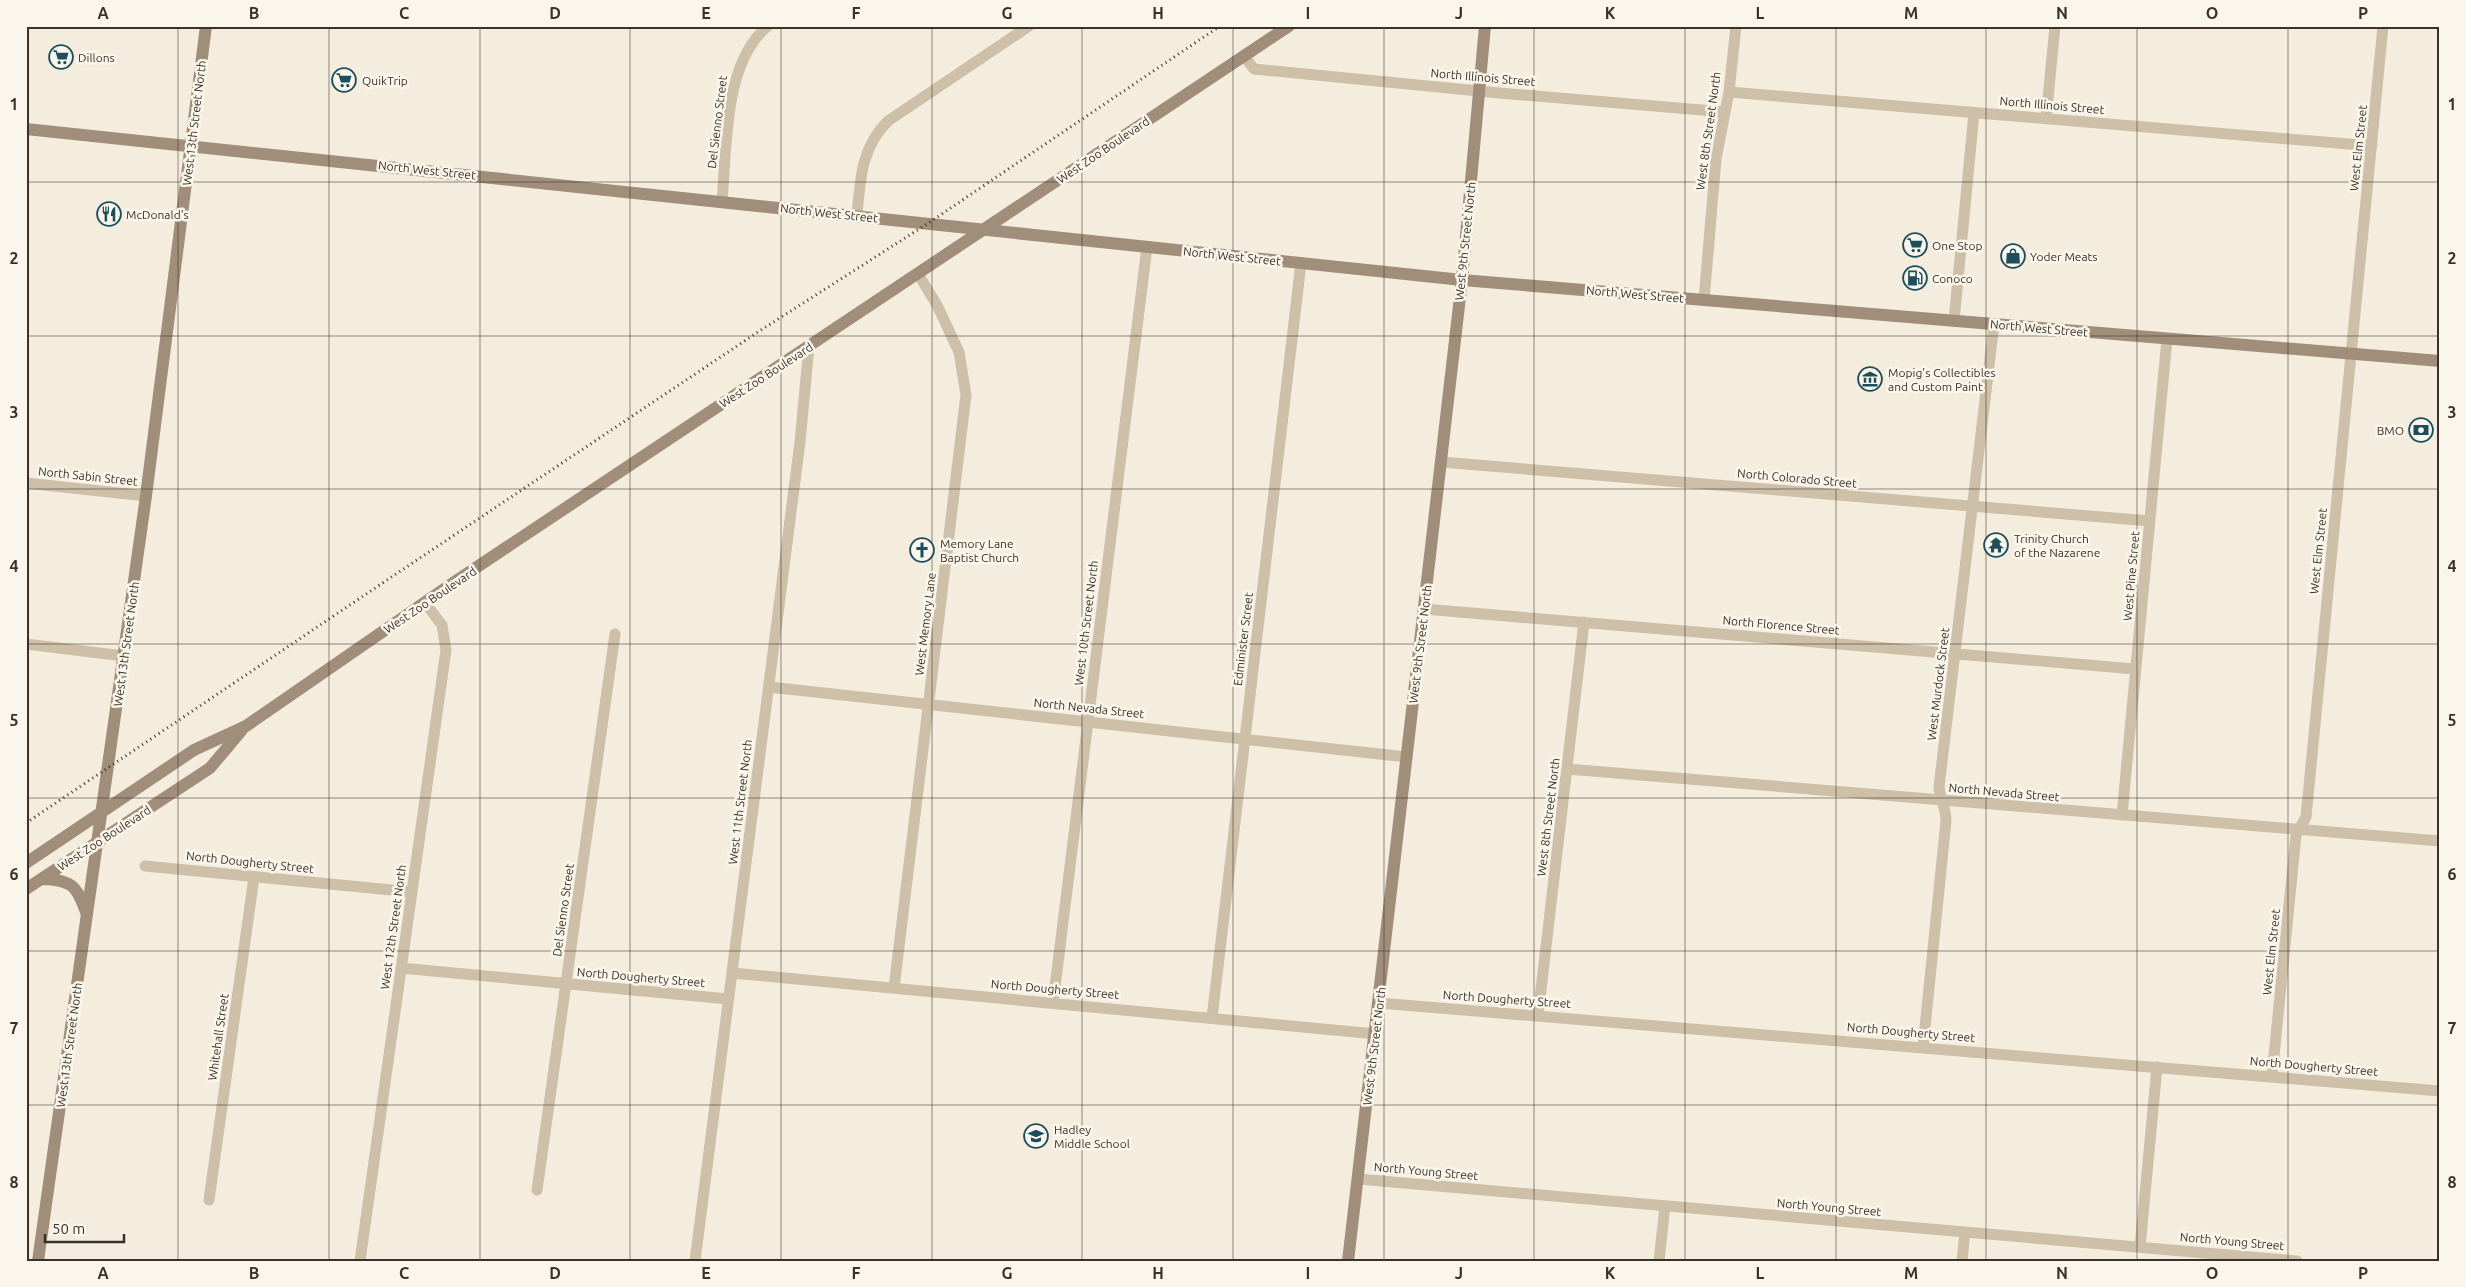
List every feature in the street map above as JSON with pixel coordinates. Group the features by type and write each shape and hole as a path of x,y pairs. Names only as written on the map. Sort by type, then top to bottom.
{"main road":[{"name":"West 13th Street North","path":"38,1261 88,918 146,496 206,26"},
{"name":"West Zoo Boulevard","path":"26,863 194,750 246,726 425,602 1289,26"},
{"name":"West 9th Street North","path":"1348,1261 1442,462 1462,280 1485,26"},
{"name":"North West Street","path":"26,129 1462,280 2440,361"},
{"name":"West Zoo Boulevard","path":"26,889 210,768 246,726"},
{"path":"42,879 59,879 75,887 88,918"}],"street":[{"name":"Del Sienno Street","path":"722,201 731,104 737,71 751,45 768,26"},
{"path":"857,216 864,160 876,133 888,122 1029,26"},
{"name":"West 8th Street North","path":"1704,300 1716,159 1729,92 1736,26"},
{"path":"2046,118 2055,26"},
{"name":"West Elm Street","path":"2272,1076 2296,835 2306,817 2383,26"},
{"name":"North Illinois Street","path":"1244,56 1254,69 1725,112"},
{"name":"North Illinois Street","path":"1729,92 2372,146"},
{"path":"1954,321 1974,113"},
{"name":"West 10th Street North","path":"1053,1003 1147,247"},
{"name":"Edminister Street","path":"1212,1018 1302,263"},
{"name":"West Memory Lane","path":"894,988 966,395 960,352 918,274"},
{"name":"West Murdock Street","path":"1923,1047 1946,821 1946,810 1940,787 1994,324"},
{"name":"West Pine Street","path":"2122,815 2167,339"},
{"name":"West 11th Street North","path":"695,1261 800,442 809,346"},
{"name":"North Colorado Street","path":"1442,462 2150,521"},
{"name":"North Sabin Street","path":"26,483 146,496"},
{"name":"West 12th Street North","path":"360,1261 446,650 442,625 425,602"},
{"name":"North Florence Street","path":"1424,609 1955,652 2135,669"},
{"name":"West 8th Street North","path":"1538,1015 1584,622"},
{"name":"Del Sienno Street","path":"537,1190 615,634"},
{"path":"26,644 124,656"},
{"name":"North Nevada Street","path":"769,687 1407,757"},
{"name":"North Nevada Street","path":"1567,769 2440,841"},
{"name":"North Dougherty Street","path":"144,866 412,892"},
{"name":"Whitehall Street","path":"209,1200 254,877"},
{"name":"North Dougherty Street","path":"401,968 728,998"},
{"name":"North Dougherty Street","path":"732,973 1376,1034"},
{"name":"North Dougherty Street","path":"1379,1003 2440,1091"},
{"path":"2140,1247 2157,1067"},
{"name":"North Young Street","path":"1358,1179 2297,1261"},
{"path":"1659,1261 1665,1206"},
{"path":"1962,1261 1965,1232"}],"railway":[{"path":"26,823 761,330 927,224 1220,26"}],"place":[{"name":"Dillons","path":"61,57"},
{"name":"QuikTrip","path":"344,80"},
{"name":"McDonald's","path":"109,214"},
{"name":"One Stop","path":"1915,245"},
{"name":"Yoder Meats","path":"2013,256"},
{"name":"Conoco","path":"1915,278"},
{"name":"Mopig's Collectibles and Custom Paint","path":"1870,379"},
{"name":"BMO","path":"2421,430"},
{"name":"Trinity Church of the Nazarene","path":"1996,545"},
{"name":"Memory Lane Baptist Church","path":"922,550"},
{"name":"Hadley Middle School","path":"1036,1136"}]}
